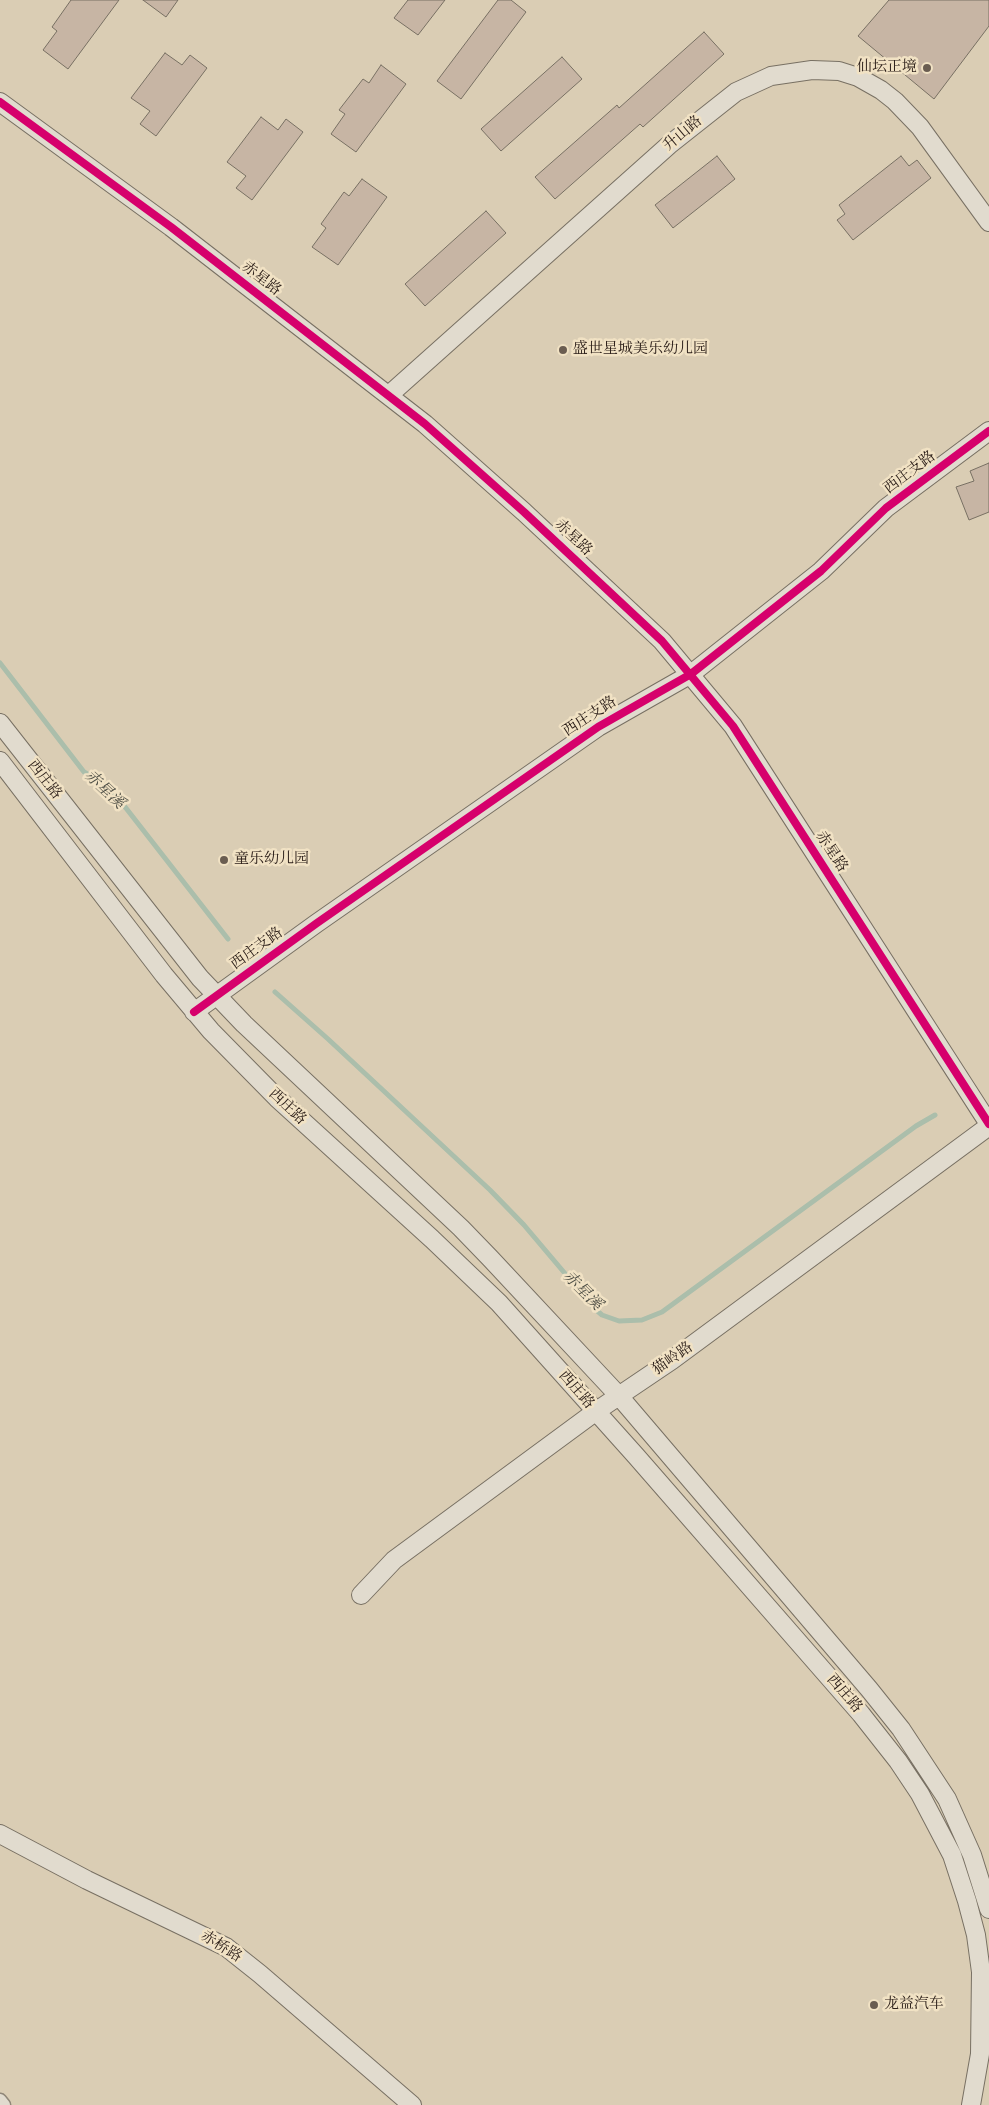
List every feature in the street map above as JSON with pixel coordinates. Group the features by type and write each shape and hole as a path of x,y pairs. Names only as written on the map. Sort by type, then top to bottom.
{"street":[{"name":"升山路","path":"389,395 700,120 736,92 771,76 796,71 839,71 858,77 881,90 895,101 920,127 989,222"},
{"name":"赤星路","path":"0,102 172,227 389,395 517,506 608,588 662,641 733,726 989,1125"},
{"name":"西庄支路","path":"194,1012 598,727 691,674 821,571 886,508 989,431"},
{"name":"西庄路","path":"0,723 182,957 216,996 461,1228 619,1396 869,1689 901,1729 933,1776 953,1812 972,1855 989,1909"},
{"name":"西庄路","path":"0,761 194,1012 277,1098 484,1288 636,1456 861,1714 910,1777 928,1808 957,1869 969,1908 979,1953 981,1972 980,2054 971,2105"},
{"name":"猫岭路","path":"361,1595 394,1560 595,1412 680,1354 989,1125"},
{"name":"赤桥路","path":"0,1834 87,1880 226,1947 412,2105"},
{"path":"0,2100 4,2105"}],"building":[{"path":"71,0 119,0 68,69 43,50 57,31 52,27"},
{"path":"143,0 178,0 166,17"},
{"path":"408,0 445,0 418,35 394,18"},
{"path":"498,0 511,0 526,12 461,99 437,81"},
{"name":"仙坛正境","path":"889,0 989,0 989,26 934,99 858,36"},
{"path":"704,32 724,54 643,127 640,124 555,199 535,177 617,105 619,108"},
{"path":"165,53 182,65 190,55 207,68 156,136 140,124 150,111 131,98"},
{"path":"562,57 582,79 501,151 481,129"},
{"path":"381,65 406,84 356,152 331,134 345,114 339,110 363,79 369,83"},
{"path":"261,117 278,130 286,119 303,132 252,200 236,188 246,176 227,162"},
{"path":"717,156 735,179 673,228 655,205"},
{"path":"901,156 909,166 917,160 931,178 853,240 837,220 845,214 839,205"},
{"path":"362,179 387,197 338,265 312,247 326,228 321,224 344,192 349,196"},
{"path":"486,211 506,233 425,306 405,284"},
{"path":"989,463 989,512 969,520 956,487 974,481 970,471"}],"waterway":[{"name":"赤星溪","path":"0,663 84,772 115,794 228,939"},
{"name":"赤星溪","path":"275,992 490,1190 524,1225 595,1309 602,1315 619,1321 642,1320 662,1312 916,1126 935,1115"}],"cycle path":[{"path":"0,102 171,227 425,424 524,512 662,641 733,726 989,1124"},
{"path":"194,1012 317,923 598,727 691,674 821,571 886,508 989,431"}],"place":[{"name":"仙坛正境","path":"927,68"},
{"name":"盛世星城美乐幼儿园","path":"563,350"},
{"name":"童乐幼儿园","path":"224,860"},
{"name":"龙益汽车","path":"874,2005"}]}
